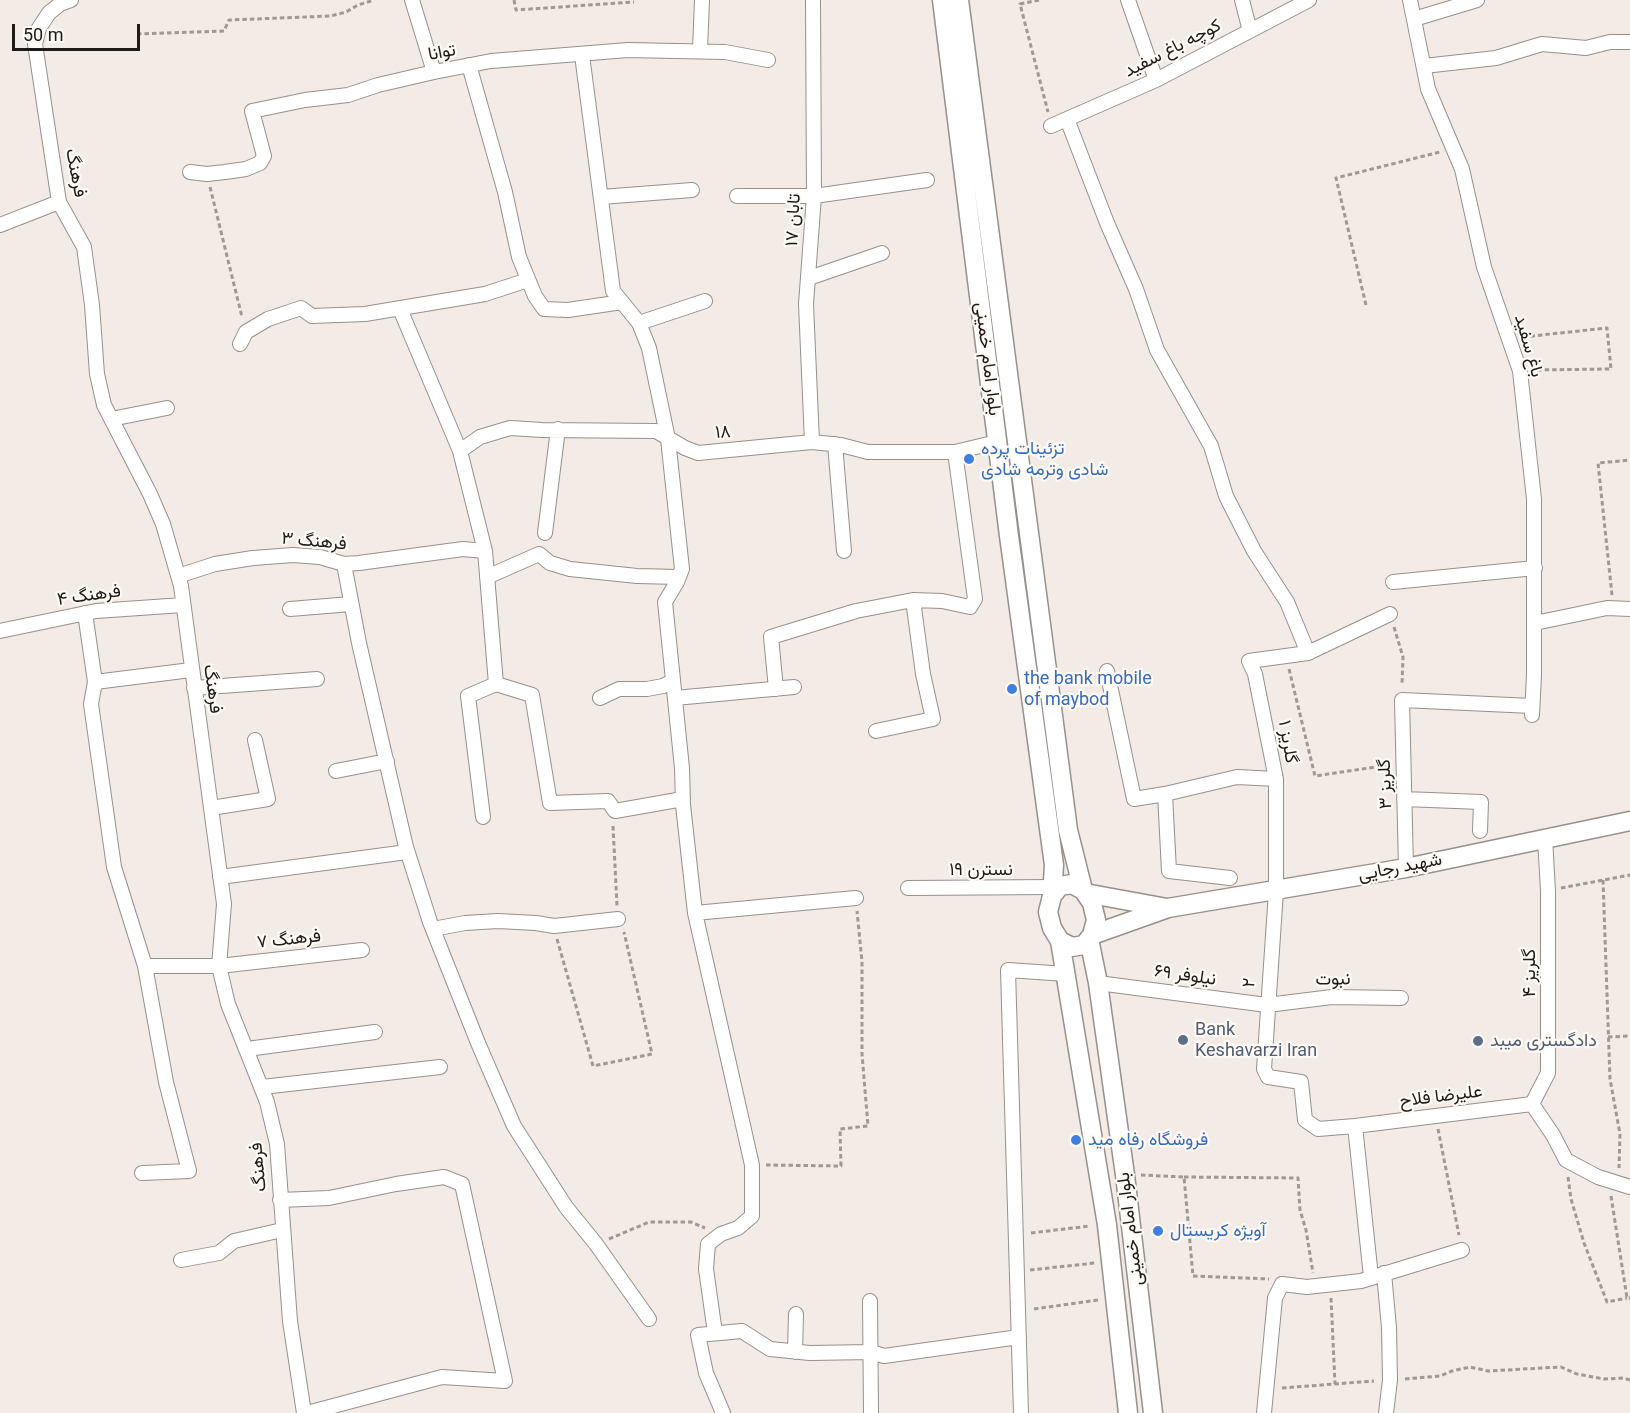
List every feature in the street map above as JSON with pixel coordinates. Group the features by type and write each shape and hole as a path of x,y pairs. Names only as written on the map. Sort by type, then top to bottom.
{"main road":[{"name":"بلوار امام خمینی","path":"942,0 997,442 1054,865 1052,892"},
{"name":"بلوار امام خمینی","path":"959,0 1068,830 1084,891"},
{"name":"شهید رجایی","path":"1168,908 1407,868 1630,821"},
{"path":"1084,891 1092,903 1096,920 1090,937 1084,945 1072,947 1060,941 1052,928 1048,912 1052,892 1060,886 1072,884 1084,891 1168,908"},
{"path":"1090,937 1168,908"},
{"name":"بلوار امام خمینی","path":"1090,937 1125,1175 1153,1413"},
{"name":"بلوار امام خمینی","path":"1060,941 1107,1225 1128,1413"}],"street":[{"name":"فرهنگ","path":"71,0 60,4 49,13 39,28 35,44 59,202 84,247 92,305 96,374 104,405 163,524 178,576 224,904 219,966 228,1004 267,1102 276,1144 290,1321 306,1413"},
{"path":"412,0 434,72"},
{"path":"700,50 702,0"},
{"name":"تابان ۱۷","path":"812,442 806,304 814,196 813,0"},
{"path":"1128,0 1156,80"},
{"path":"1242,0 1250,31"},
{"name":"کوچه باغ سفید","path":"1051,126 1156,80 1309,0"},
{"name":"باغ سفید","path":"1401,700 1532,710 1535,623 1534,499 1520,370 1484,267 1462,169 1428,89 1410,0"},
{"path":"1414,19 1477,0"},
{"path":"1424,66 1496,58 1542,44 1586,48 1610,42 1630,42"},
{"name":"توانا","path":"190,172 207,174 246,169 260,163 264,156 252,111 348,95 378,85 434,72 491,61 628,50 700,50 768,60"},
{"path":"582,55 614,291 639,322 649,348 668,439 682,568 665,602 695,913 752,1165 752,1216 738,1228 721,1234 708,1244 710,1302 715,1333"},
{"path":"470,66 505,192 519,257 528,280 544,309 567,310 622,302"},
{"path":"1067,119 1107,223 1136,289 1157,350 1211,447 1226,496 1254,551 1287,602 1308,653"},
{"path":"737,196 814,196 927,180"},
{"path":"601,197 692,189"},
{"path":"0,225 59,202"},
{"path":"809,278 882,253"},
{"path":"243,338 268,319 302,308 312,316 364,314 485,294 528,280"},
{"path":"639,322 705,302"},
{"path":"400,309 460,451 485,551 496,684"},
{"path":"111,419 167,408"},
{"name":"۱۸","path":"460,451 480,437 510,428 656,431 698,453 812,442 835,444 868,452 955,452 997,442"},
{"path":"545,533 558,429"},
{"path":"835,444 844,550"},
{"path":"776,689 771,638 856,611 913,600 942,601 970,607 975,599 955,452"},
{"name":"فرهنگ ۳","path":"178,576 215,564 253,558 293,555 320,557 344,564 463,549 485,551"},
{"path":"487,577 539,554 550,563 570,569 637,576 679,577"},
{"path":"344,564 407,852 433,929 478,1043 514,1126 566,1207 596,1244 650,1320"},
{"path":"1393,582 1535,568"},
{"path":"876,731 933,719 923,675 913,600"},
{"path":"290,609 351,604"},
{"name":"فرهنگ ۴","path":"0,631 85,613 183,605"},
{"path":"1535,623 1614,609 1630,609"},
{"path":"85,613 95,682 91,704 114,867 145,966 166,1082 189,1171 142,1173"},
{"name":"گلریز ۱","path":"1276,891 1276,779 1255,674 1249,661 1308,653 1390,614"},
{"path":"95,682 191,670"},
{"path":"1107,672 1134,799 1237,777 1276,779"},
{"path":"194,688 316,679"},
{"path":"600,698 619,688 647,689 663,686 673,681"},
{"path":"483,817 468,696 496,684 532,695 550,803 608,801 615,811 683,799"},
{"path":"675,698 794,687"},
{"name":"گلریز ۳","path":"1401,700 1407,868"},
{"path":"211,808 268,799 255,740"},
{"path":"336,771 387,761"},
{"path":"1165,794 1170,871 1230,878"},
{"path":"1404,799 1481,802 1480,831"},
{"name":"گلریز ۴","path":"1532,1104 1548,1073 1548,891 1545,838"},
{"path":"220,877 407,852"},
{"name":"نسترن ۱۹","path":"908,888 1052,892"},
{"name":"۲","path":"1268,1077 1264,1069 1276,891"},
{"path":"695,913 856,898"},
{"path":"433,929 465,923 498,921 554,926 618,919"},
{"name":"فرهنگ ۷","path":"145,966 219,966 362,950"},
{"path":"1021,1413 1008,970 1066,974"},
{"name":"نیلوفر ۶۹","path":"1098,983 1267,1005"},
{"name":"نبوت","path":"1267,1005 1332,997 1401,998"},
{"path":"247,1049 375,1032"},
{"path":"262,1087 440,1067"},
{"name":"علیرضا فلاح","path":"1268,1077 1301,1082 1305,1120 1318,1129 1532,1104"},
{"path":"1532,1104 1566,1160 1598,1177 1619,1183"},
{"path":"1355,1126 1377,1275 1389,1328 1390,1380 1386,1413"},
{"path":"280,1200 329,1198 444,1177 462,1184 506,1381 442,1377 306,1413"},
{"path":"181,1260 219,1253 234,1241 282,1230"},
{"path":"1264,1413 1275,1298 1282,1284 1315,1287 1361,1281 1462,1250"},
{"path":"870,1301 871,1413"},
{"path":"795,1352 796,1314"},
{"path":"723,1413 706,1373 698,1335 742,1331 770,1349 795,1352 871,1352 884,1356 1019,1337"}],"path":[{"path":"136,34 224,31 229,20 331,16 374,0"},
{"path":"514,0 516,10 634,2"},
{"path":"1039,0 1020,4 1051,126"},
{"path":"1366,305 1336,178 1454,148"},
{"path":"207,174 243,338"},
{"path":"1509,339 1607,328 1611,369 1520,370"},
{"path":"1614,609 1598,463 1630,460"},
{"path":"1390,614 1403,657 1401,700"},
{"path":"1286,656 1315,776 1403,763"},
{"path":"1548,891 1630,875"},
{"path":"1566,1160 1571,1199 1584,1243 1607,1302 1629,1298 1619,1183 1620,1134 1610,1079 1603,880"},
{"path":"752,1165 841,1166 840,1129 868,1126 862,1054 862,962 856,898"},
{"path":"554,926 593,1066 652,1054"},
{"path":"1608,1036 1630,1036"},
{"path":"1436,1116 1462,1250"},
{"path":"1125,1175 1298,1178 1300,1210 1306,1230 1315,1287"},
{"path":"1184,1177 1193,1276 1266,1278 1282,1284"},
{"path":"596,1244 649,1222 658,1221 691,1222 721,1234"},
{"path":"1015,1235 1107,1225"},
{"path":"1016,1271 1111,1261"},
{"path":"1330,1284 1335,1384"},
{"path":"1018,1312 1115,1298"},
{"path":"1266,1389 1440,1376 1470,1367 1488,1371 1561,1367 1577,1374 1630,1380"}],"place":[{"name":"تزئینات پرده شادی وترمه شادی","path":"969,459"},
{"name":"the bank mobile of maybod","path":"1012,689"},
{"name":"Bank Keshavarzi Iran","path":"1183,1040"},
{"name":"دادگستری میبد","path":"1478,1041"},
{"name":"فروشگاه رفاه مید","path":"1076,1140"},
{"name":"آویژه کریستال","path":"1158,1231"}]}
